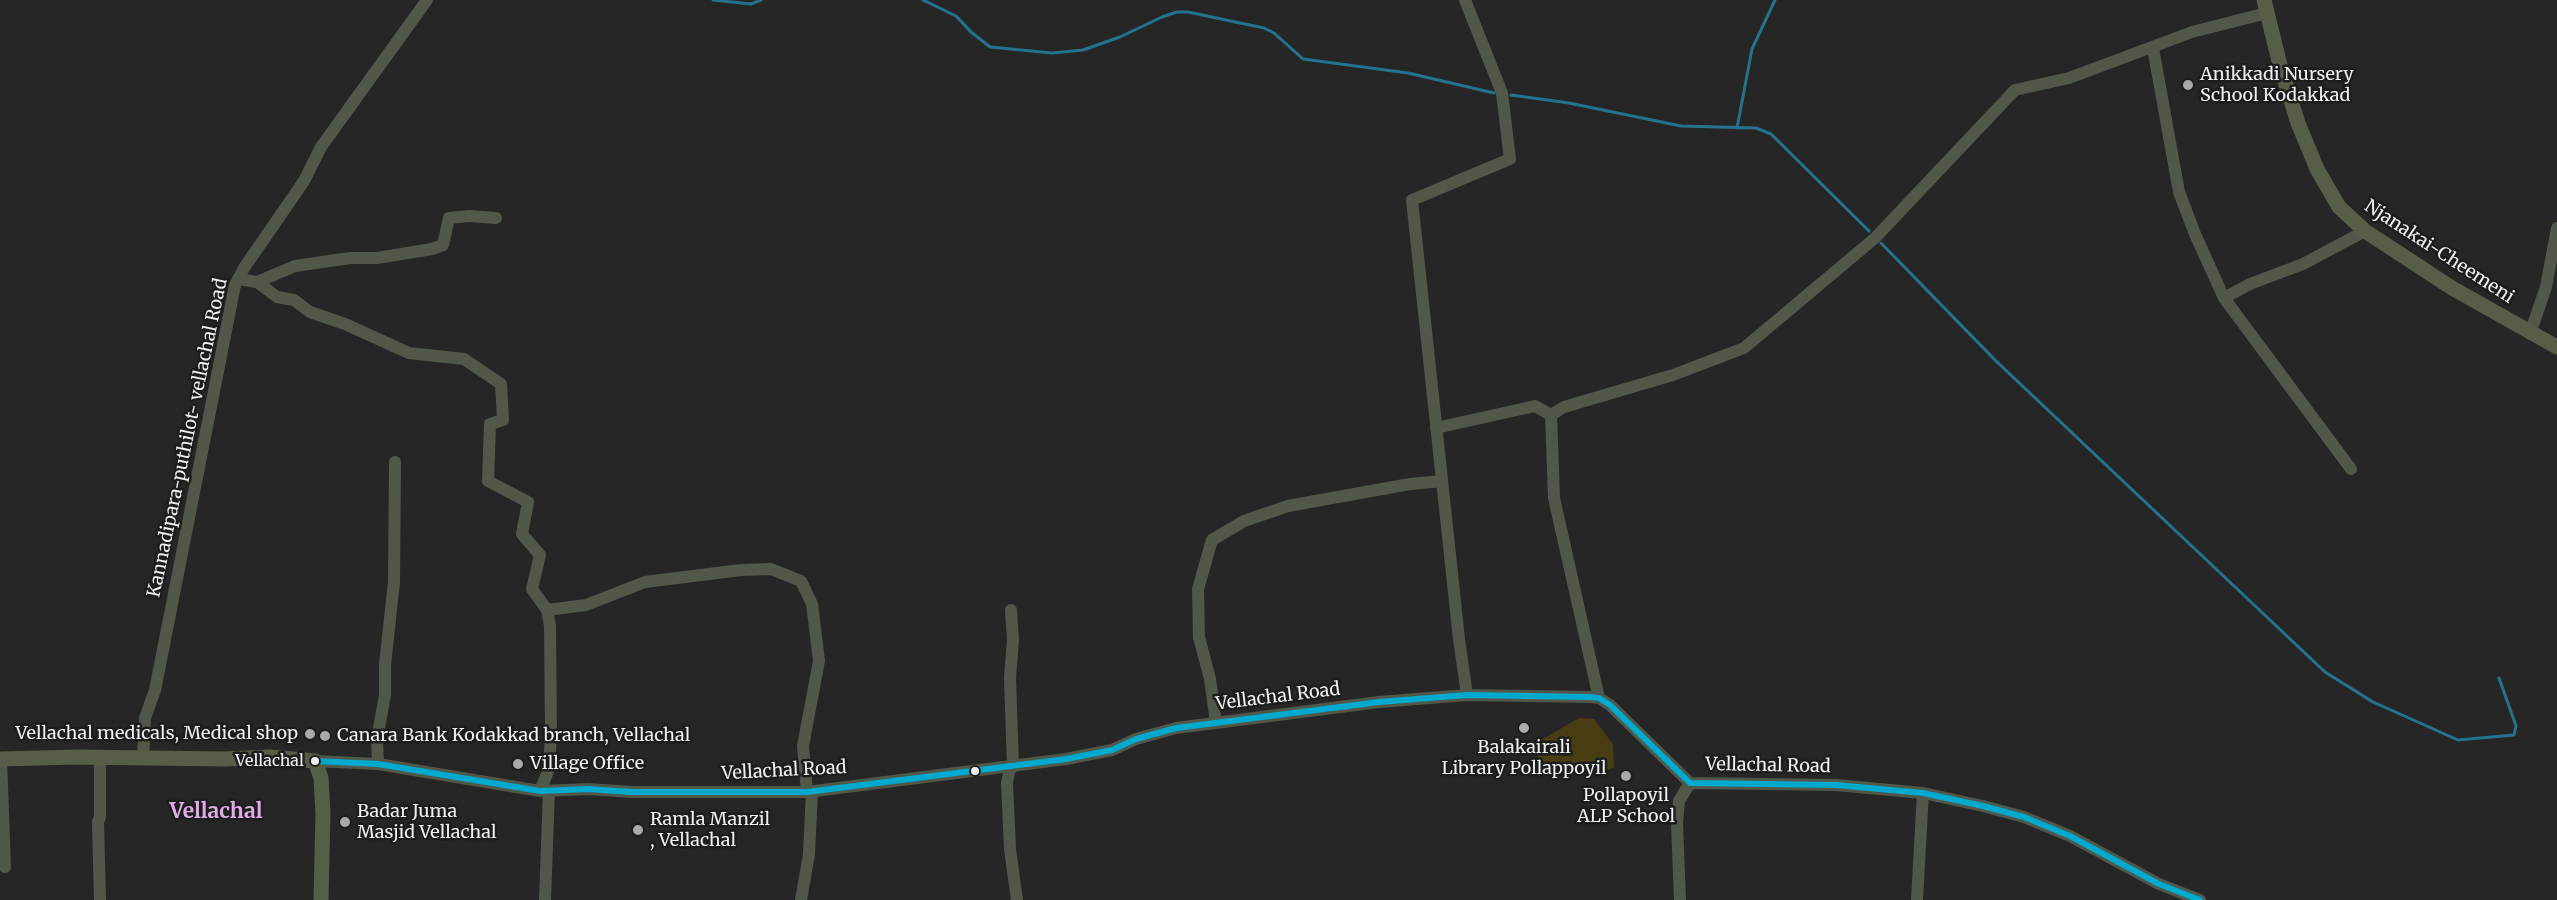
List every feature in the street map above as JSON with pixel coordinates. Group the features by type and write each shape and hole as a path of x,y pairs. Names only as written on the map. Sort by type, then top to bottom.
{"main road":[{"name":"Njanakai-Cheemeni","path":"2266,6 2280,65 2298,123 2317,170 2339,207 2365,231 2452,288 2530,334 2557,347"},
{"path":"0,759 270,757 315,761 321,778 323,813 321,900"}],"street":[{"name":"Kannadipara-puthilot- vellachal Road","path":"143,759 145,718 155,690 238,279 304,181 321,147 428,0"},
{"path":"1465,0 1502,93 1510,159 1412,200 1467,695"},
{"path":"1551,416 1564,407 1673,375 1744,348 1875,238 2015,90 2069,78 2266,6"},
{"path":"2153,48 2179,192 2223,298 2351,469"},
{"path":"257,282 295,266 350,258 377,258 432,249 443,245 449,218 469,216 496,218"},
{"path":"2530,334 2546,287 2557,228"},
{"path":"2223,298 2250,284 2303,264 2365,231"},
{"path":"238,279 257,282 277,297 294,300 310,312 345,324 409,353 464,359 501,384 503,420 490,424 488,481 528,502 522,534 540,555 532,589 547,610 550,626 551,734 545,791 545,900"},
{"path":"1436,428 1535,406 1551,416"},
{"path":"1551,416 1554,498 1599,698"},
{"path":"378,764 377,739 385,695 385,665 394,582 395,462"},
{"path":"1216,723 1210,679 1199,637 1198,589 1212,540 1244,521 1288,506 1410,484 1442,482"},
{"path":"547,610 586,605 645,582 741,570 771,569 801,581 813,603 819,661 803,746 810,792 809,854 801,900"},
{"path":"1011,610 1013,640 1010,689 1012,768 1007,783 1010,849 1017,900"},
{"name":"Vellachal Road","path":"315,761 378,764 545,791 588,789 664,792 810,792 1012,768 1113,750 1136,739 1176,728 1379,702 1467,695 1599,698 1610,705 1690,783 1836,785 1923,793 2024,817 2070,836 2159,884 2200,900"},
{"path":"100,758 100,817 98,822 100,900"},
{"path":"0,759 5,867"},
{"path":"1680,900 1677,823 1679,801 1690,783"},
{"path":"1917,900 1923,793"}],"shaded area":[{"path":"1579,718 1594,719 1613,744 1614,767 1605,771 1589,765 1562,775 1543,776 1537,760 1541,740"}],"waterway":[{"path":"713,0 751,4 761,0"},
{"path":"923,0 956,16 990,47 1052,53 1083,50 1120,37 1162,17 1177,12 1188,12 1264,28 1274,33 1303,59 1408,73 1494,93"},
{"path":"1737,128 1752,49 1775,0"},
{"path":"1511,95 1569,103 1681,126 1756,128 1771,134 1869,231"},
{"path":"1881,243 1996,361 2325,672 2373,702 2458,740 2514,735 2516,726 2499,678"}],"transit line":[{"path":"315,761 378,764 540,791 588,789 632,792 807,792 1066,759 1112,750 1136,739 1176,728 1379,702 1467,695 1590,697 1599,698 1610,705 1690,783 1836,785 1923,793 1983,806 2024,817 2070,836 2159,884 2200,900"}],"place":[{"name":"Anikkadi Nursery School Kodakkad","path":"2188,85"},
{"name":"Balakairali Library Pollappoyil","path":"1524,728"},
{"name":"Vellachal medicals, Medical shop","path":"310,734"},
{"name":"Canara Bank Kodakkad branch, Vellachal","path":"325,736"},
{"name":"Vellachal","path":"315,761"},
{"name":"Village Office","path":"518,764"},
{"name":"Pollapoyil ALP School","path":"1626,776"},
{"name":"Badar Juma Masjid Vellachal","path":"345,822"},
{"name":"Ramla Manzil , Vellachal","path":"638,830"}],"district":[{"name":"Vellachal","path":"216,812"}]}
